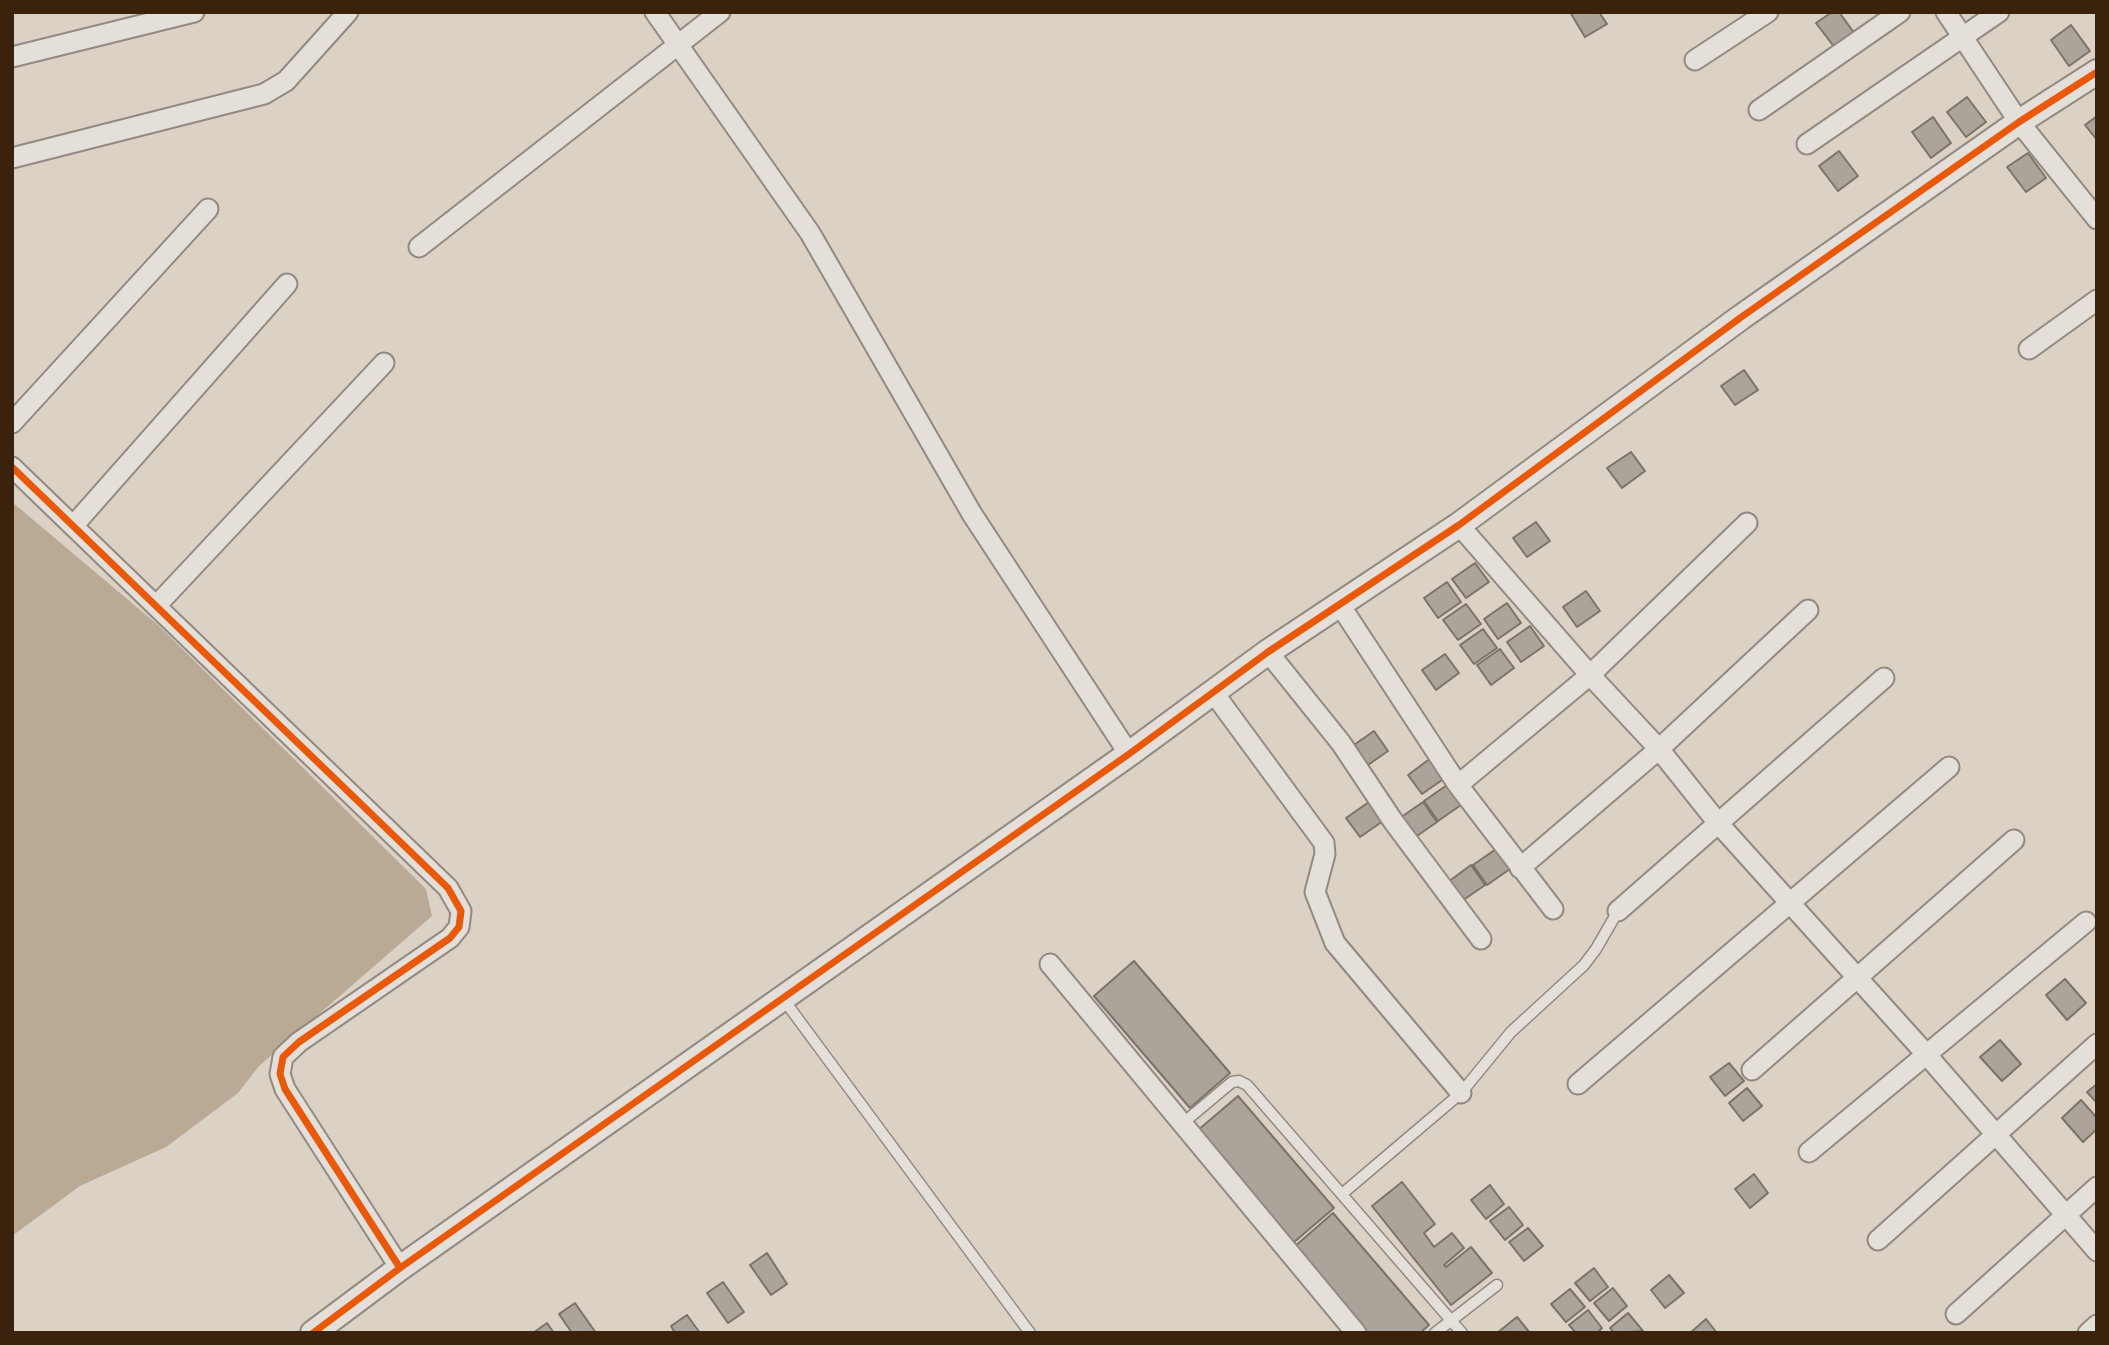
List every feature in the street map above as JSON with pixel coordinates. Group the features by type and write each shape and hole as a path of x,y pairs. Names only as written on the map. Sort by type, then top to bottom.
{"street":[{"path":"12,57 194,12"},
{"path":"12,158 264,94 286,81 348,12"},
{"path":"655,12 810,233 972,514 1129,754"},
{"path":"419,247 720,12"},
{"path":"1695,60 1768,12"},
{"path":"1759,110 1900,12"},
{"path":"1945,12 2019,122 2097,219"},
{"path":"1807,144 1999,12"},
{"path":"313,1333 400,1268 784,1000 1268,652 1459,525 1740,318 2019,122 2097,72"},
{"path":"12,423 208,209"},
{"path":"73,526 287,284"},
{"path":"2029,349 2097,300"},
{"path":"156,606 384,363"},
{"path":"12,467 448,888 461,911 459,927 450,938 299,1042 283,1057 279,1074 285,1089 400,1268"},
{"path":"1458,785 1590,675 1747,523"},
{"path":"1459,525 1659,750 1718,823 1926,1054 2097,1251"},
{"path":"1340,605 1458,785 1553,909"},
{"path":"1520,868 1659,750 1808,610"},
{"path":"1268,652 1341,743 1393,821 1481,939"},
{"path":"1618,911 1884,678"},
{"path":"1213,692 1324,843 1325,854 1315,892 1335,943 1461,1093"},
{"path":"1578,1084 1949,767"},
{"path":"1752,1070 2014,840"},
{"path":"1809,1152 2086,922"},
{"path":"1050,964 1356,1333"},
{"path":"1878,1240 2097,1044"},
{"path":"1956,1314 2097,1186"},
{"path":"2088,1333 2097,1325"}],"lane":[{"path":"1342,1194 1461,1093 1511,1032 1584,965 1618,911"},
{"path":"784,1000 1030,1333"},
{"path":"1182,1124 1231,1082 1239,1081 1247,1085 1462,1333"},
{"path":"1435,1333 1497,1285"}],"shaded area":[{"path":"12,502 158,625 426,889 432,916 259,1066 238,1093 166,1147 80,1186 12,1236"}],"building":[{"path":"1570,12 1599,12 1607,24 1585,37"},
{"path":"1832,12 1839,12 1855,34 1835,48 1816,23"},
{"path":"2071,25 2090,51 2069,66 2051,40"},
{"path":"1967,97 1986,122 1966,137 1947,112"},
{"path":"2097,116 2097,140 2085,125"},
{"path":"1933,117 1951,143 1931,158 1912,132"},
{"path":"1839,151 1858,176 1838,191 1819,166"},
{"path":"2028,153 2046,178 2026,192 2007,167"},
{"path":"1744,370 1758,390 1735,405 1721,386"},
{"path":"1631,452 1645,471 1622,488 1607,468"},
{"path":"1536,522 1550,541 1527,557 1513,538"},
{"path":"1475,563 1489,582 1466,598 1452,579"},
{"path":"1447,582 1461,602 1438,618 1424,598"},
{"path":"1586,591 1600,611 1577,627 1563,607"},
{"path":"1507,603 1521,623 1498,639 1484,619"},
{"path":"1466,604 1481,624 1458,640 1443,620"},
{"path":"1530,626 1544,646 1521,662 1507,642"},
{"path":"1483,629 1497,648 1474,664 1460,645"},
{"path":"1500,649 1514,668 1491,685 1477,665"},
{"path":"1445,654 1459,673 1436,690 1422,670"},
{"path":"1374,731 1388,751 1365,767 1351,747"},
{"path":"1431,758 1445,778 1422,794 1408,775"},
{"path":"1447,785 1461,805 1438,821 1424,801"},
{"path":"1369,802 1383,821 1360,837 1346,818"},
{"path":"1423,802 1437,822 1414,838 1400,818"},
{"path":"1496,849 1510,869 1487,885 1473,865"},
{"path":"1471,865 1485,885 1462,901 1448,882"},
{"path":"1134,961 1230,1073 1190,1108 1094,996"},
{"path":"2065,979 2086,1003 2067,1020 2046,995"},
{"path":"2000,1040 2021,1064 2002,1081 1980,1057"},
{"path":"1729,1063 1744,1081 1725,1096 1710,1077"},
{"path":"2097,1084 2097,1103 2087,1092"},
{"path":"1747,1088 1762,1106 1743,1121 1729,1103"},
{"path":"1238,1096 1334,1208 1293,1243 1197,1131"},
{"path":"2081,1100 2097,1118 2097,1129 2083,1142 2062,1118"},
{"path":"1754,1174 1768,1193 1750,1208 1735,1189"},
{"path":"1402,1182 1435,1224 1424,1233 1434,1247 1452,1233 1464,1248 1444,1265 1446,1267 1471,1247 1492,1273 1451,1305 1372,1206"},
{"path":"1490,1185 1504,1204 1486,1219 1471,1200"},
{"path":"1509,1207 1523,1225 1505,1240 1490,1221"},
{"path":"1333,1213 1429,1325 1420,1333 1366,1333 1293,1248"},
{"path":"1528,1228 1543,1246 1524,1261 1509,1242"},
{"path":"767,1253 787,1284 771,1295 750,1265"},
{"path":"1594,1268 1608,1287 1590,1301 1575,1283"},
{"path":"1669,1275 1684,1293 1665,1308 1651,1290"},
{"path":"723,1282 744,1312 728,1323 707,1293"},
{"path":"1613,1288 1627,1306 1609,1321 1594,1303"},
{"path":"1570,1289 1585,1307 1566,1322 1551,1304"},
{"path":"575,1303 596,1333 572,1333 559,1314"},
{"path":"1588,1310 1602,1328 1597,1333 1576,1333 1569,1325"},
{"path":"1628,1313 1643,1331 1614,1333 1610,1328"},
{"path":"687,1315 700,1333 675,1333 671,1326"},
{"path":"1517,1317 1530,1333 1497,1333"},
{"path":"1706,1319 1717,1333 1690,1333"},
{"path":"547,1323 554,1333 533,1333"}],"cycle path":[{"path":"313,1333 400,1268 1129,754 1268,652 1459,525 1740,318 2019,122 2097,72"},
{"path":"12,467 448,888 461,911 459,927 450,938 299,1042 283,1057 280,1074 285,1089 400,1268"}]}
